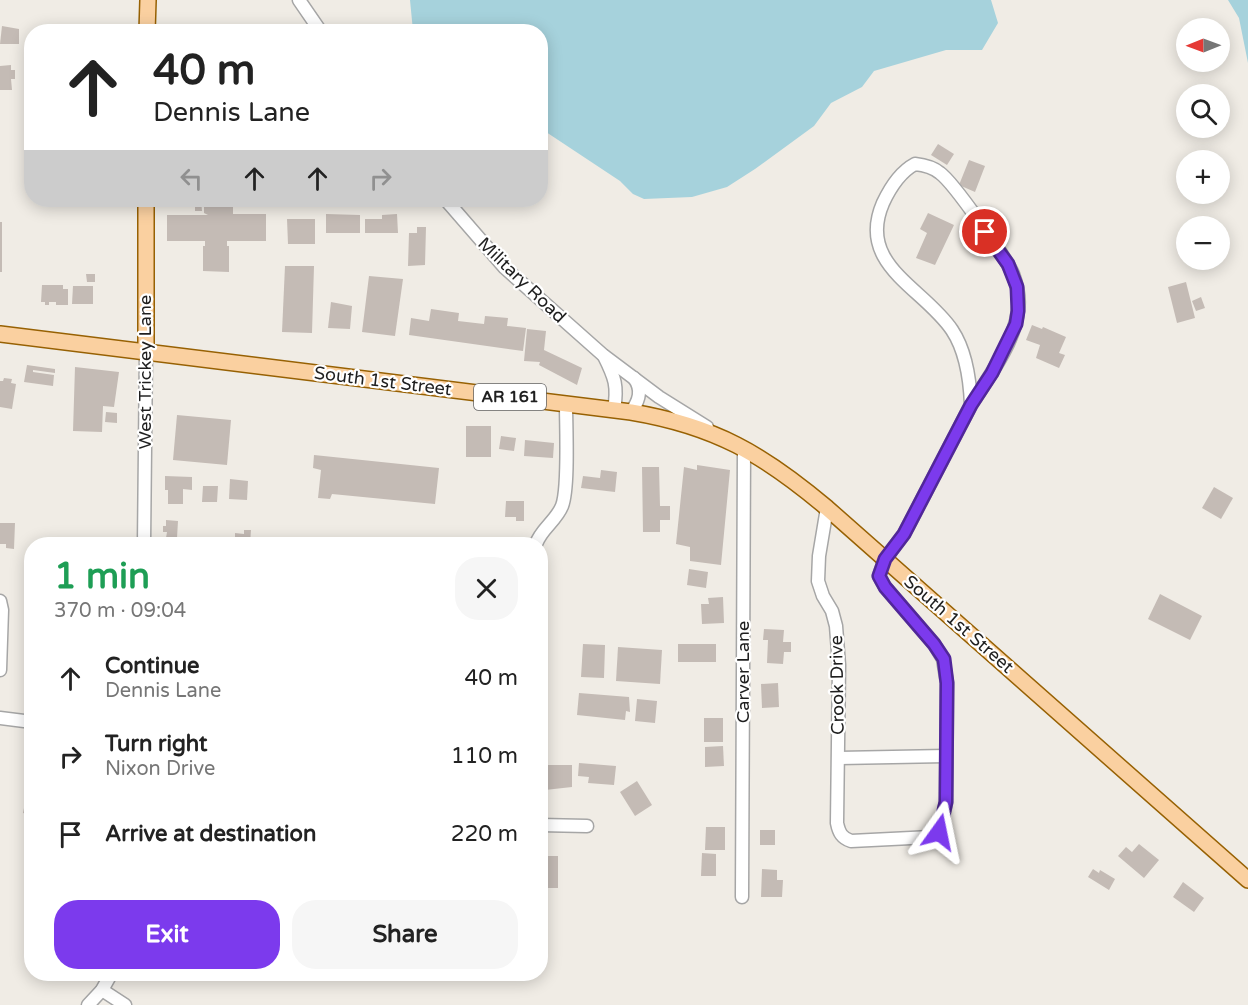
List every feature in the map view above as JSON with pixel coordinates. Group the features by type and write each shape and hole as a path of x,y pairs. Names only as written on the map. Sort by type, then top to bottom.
{"main road":[{"path":"147,24 148,0"},
{"name":"West Trickey Lane","path":"146,207 146,352"},
{"name":"South 1st Street","path":"0,334 631,412 679,422 723,438 744,448 800,485 1248,880"}],"street":[{"path":"299,0 316,24"},
{"path":"839,758 946,756 947,683 944,659 885,587 879,576 885,559 904,534 971,405 992,373 1016,324 1018,311 1017,287 1008,264 943,175 926,166 915,164 902,173 887,194 878,219 878,244 890,266 943,318 953,332 966,363 971,387 971,405"},
{"name":"Military Road","path":"452,207 505,268 603,355 659,397 723,438"},
{"name":"West Trickey Lane","path":"144,537 146,352"},
{"name":"Military Road","path":"603,355 616,380 614,410"},
{"name":"Military Road","path":"626,371 636,380 639,387 639,402 631,412"},
{"path":"539,537 562,506 565,487 566,404"},
{"name":"Carver Lane","path":"742,897 744,448"},
{"name":"Crook Drive","path":"827,508 819,556 818,581 823,596 832,611 836,626 839,665 837,823 844,838 851,841 932,837 939,832 946,802 946,756"},
{"path":"0,601 2,610 0,670"},
{"path":"0,718 24,721"},
{"path":"548,825 588,826"},
{"path":"88,1005 107,981"},
{"path":"102,990 125,1005"}],"water":[{"path":"410,0 991,0 998,23 982,50 946,50 874,71 862,87 831,103 814,126 727,187 692,197 644,199 633,194 620,181 548,133 548,24 412,24"},
{"path":"1228,0 1248,0 1248,63 1239,18"}],"building":[{"path":"2,26 19,29 19,44 0,44"},
{"path":"11,65 11,70 15,70 15,79 11,79 12,90 0,90 0,66"},
{"path":"938,144 954,154 947,165 931,155"},
{"path":"969,160 985,166 975,192 959,185"},
{"path":"195,207 202,207 202,211 195,211"},
{"path":"204,207 233,207 233,214 266,214 266,241 227,241 229,272 203,271 205,241 167,241 167,215 208,215 204,213"},
{"path":"928,213 954,225 935,265 916,258 927,233 920,229"},
{"path":"326,214 360,215 360,233 326,233"},
{"path":"397,214 398,233 365,233 365,219 382,219 382,215"},
{"path":"287,219 315,219 315,244 288,244"},
{"path":"0,222 2,222 2,272 0,272"},
{"path":"417,227 426,227 425,265 408,266 409,233 417,233"},
{"path":"285,266 314,266 312,333 282,332"},
{"path":"86,274 95,274 95,282 87,282"},
{"path":"369,276 403,279 395,336 362,332"},
{"path":"1186,282 1195,318 1177,323 1168,287"},
{"path":"42,285 63,285 63,289 68,289 68,305 56,305 56,302 49,302 49,305 45,305 45,302 41,302"},
{"path":"73,286 93,286 93,304 72,304"},
{"path":"1201,297 1205,308 1196,311 1192,301"},
{"path":"331,302 352,306 350,329 328,328"},
{"path":"431,309 459,313 458,321 484,324 485,316 508,318 507,326 526,328 523,351 409,335 411,318 429,321"},
{"path":"1032,325 1066,337 1059,353 1065,355 1059,368 1036,358 1040,345 1026,340"},
{"path":"527,329 546,331 544,350 582,368 577,385 539,365 540,362 524,361"},
{"path":"27,365 55,369 55,373 33,370 33,372 54,375 53,386 24,382"},
{"path":"75,367 119,372 114,407 103,406 102,432 73,431"},
{"path":"4,378 12,379 11,383 16,384 12,409 0,407 0,381"},
{"path":"106,412 117,413 117,423 105,422"},
{"path":"177,415 231,420 227,465 173,460"},
{"path":"466,426 491,426 491,457 466,457"},
{"path":"501,436 516,438 514,451 499,449"},
{"path":"525,440 554,443 553,458 524,456"},
{"path":"314,455 439,468 435,504 332,494 330,499 318,498 321,470 313,468"},
{"path":"697,465 730,470 721,565 690,561 690,547 676,544 684,467 697,470"},
{"path":"642,467 659,467 660,506 670,506 670,520 660,520 660,532 643,532"},
{"path":"601,470 617,472 615,492 581,488 583,476 600,478"},
{"path":"165,476 192,477 192,490 183,489 183,504 168,504"},
{"path":"230,479 248,481 247,500 229,499"},
{"path":"203,486 218,486 217,502 202,502"},
{"path":"1214,487 1233,498 1221,519 1202,508"},
{"path":"506,501 524,501 524,521 516,521 516,517 505,517"},
{"path":"166,520 178,521 177,537 166,537 167,532 163,532 163,526 166,526"},
{"path":"0,523 15,523 14,549 6,548 6,544 0,544"},
{"path":"244,530 251,530 250,537 235,537 235,533 244,534"},
{"path":"689,569 708,572 706,588 687,585"},
{"path":"1160,594 1202,616 1190,640 1148,619"},
{"path":"723,597 724,623 702,624 701,604 709,604 708,598"},
{"path":"764,629 784,630 783,642 791,642 791,652 784,652 783,664 767,663 768,640 763,640"},
{"path":"583,644 605,645 604,678 581,677"},
{"path":"678,644 716,644 716,662 678,662"},
{"path":"618,647 662,650 660,684 616,681"},
{"path":"778,683 779,707 762,708 761,684"},
{"path":"579,693 629,697 630,712 626,711 625,720 577,715"},
{"path":"637,699 657,701 655,723 635,721"},
{"path":"704,718 723,718 723,742 704,742"},
{"path":"723,746 724,766 705,767 705,747"},
{"path":"579,763 616,766 614,785 588,783 589,777 578,776"},
{"path":"548,765 572,765 572,787 548,790"},
{"path":"637,781 652,805 635,816 620,792"},
{"path":"706,827 725,827 725,850 705,850"},
{"path":"760,830 775,830 775,845 760,845"},
{"path":"1139,844 1159,860 1144,878 1118,856 1126,847 1132,852"},
{"path":"702,853 716,854 716,876 701,876"},
{"path":"548,856 558,856 558,888 548,888"},
{"path":"762,869 777,870 777,880 783,880 782,897 761,897"},
{"path":"1093,869 1099,873 1100,870 1115,879 1109,890 1088,877"},
{"path":"1183,882 1204,898 1194,912 1173,897"}],"route":[{"path":"939,832 946,802 947,683 944,659 919,626 891,596 879,576 885,559 904,534 971,405 992,373 1016,324 1019,301 1017,287 1008,264 985,232"}]}
